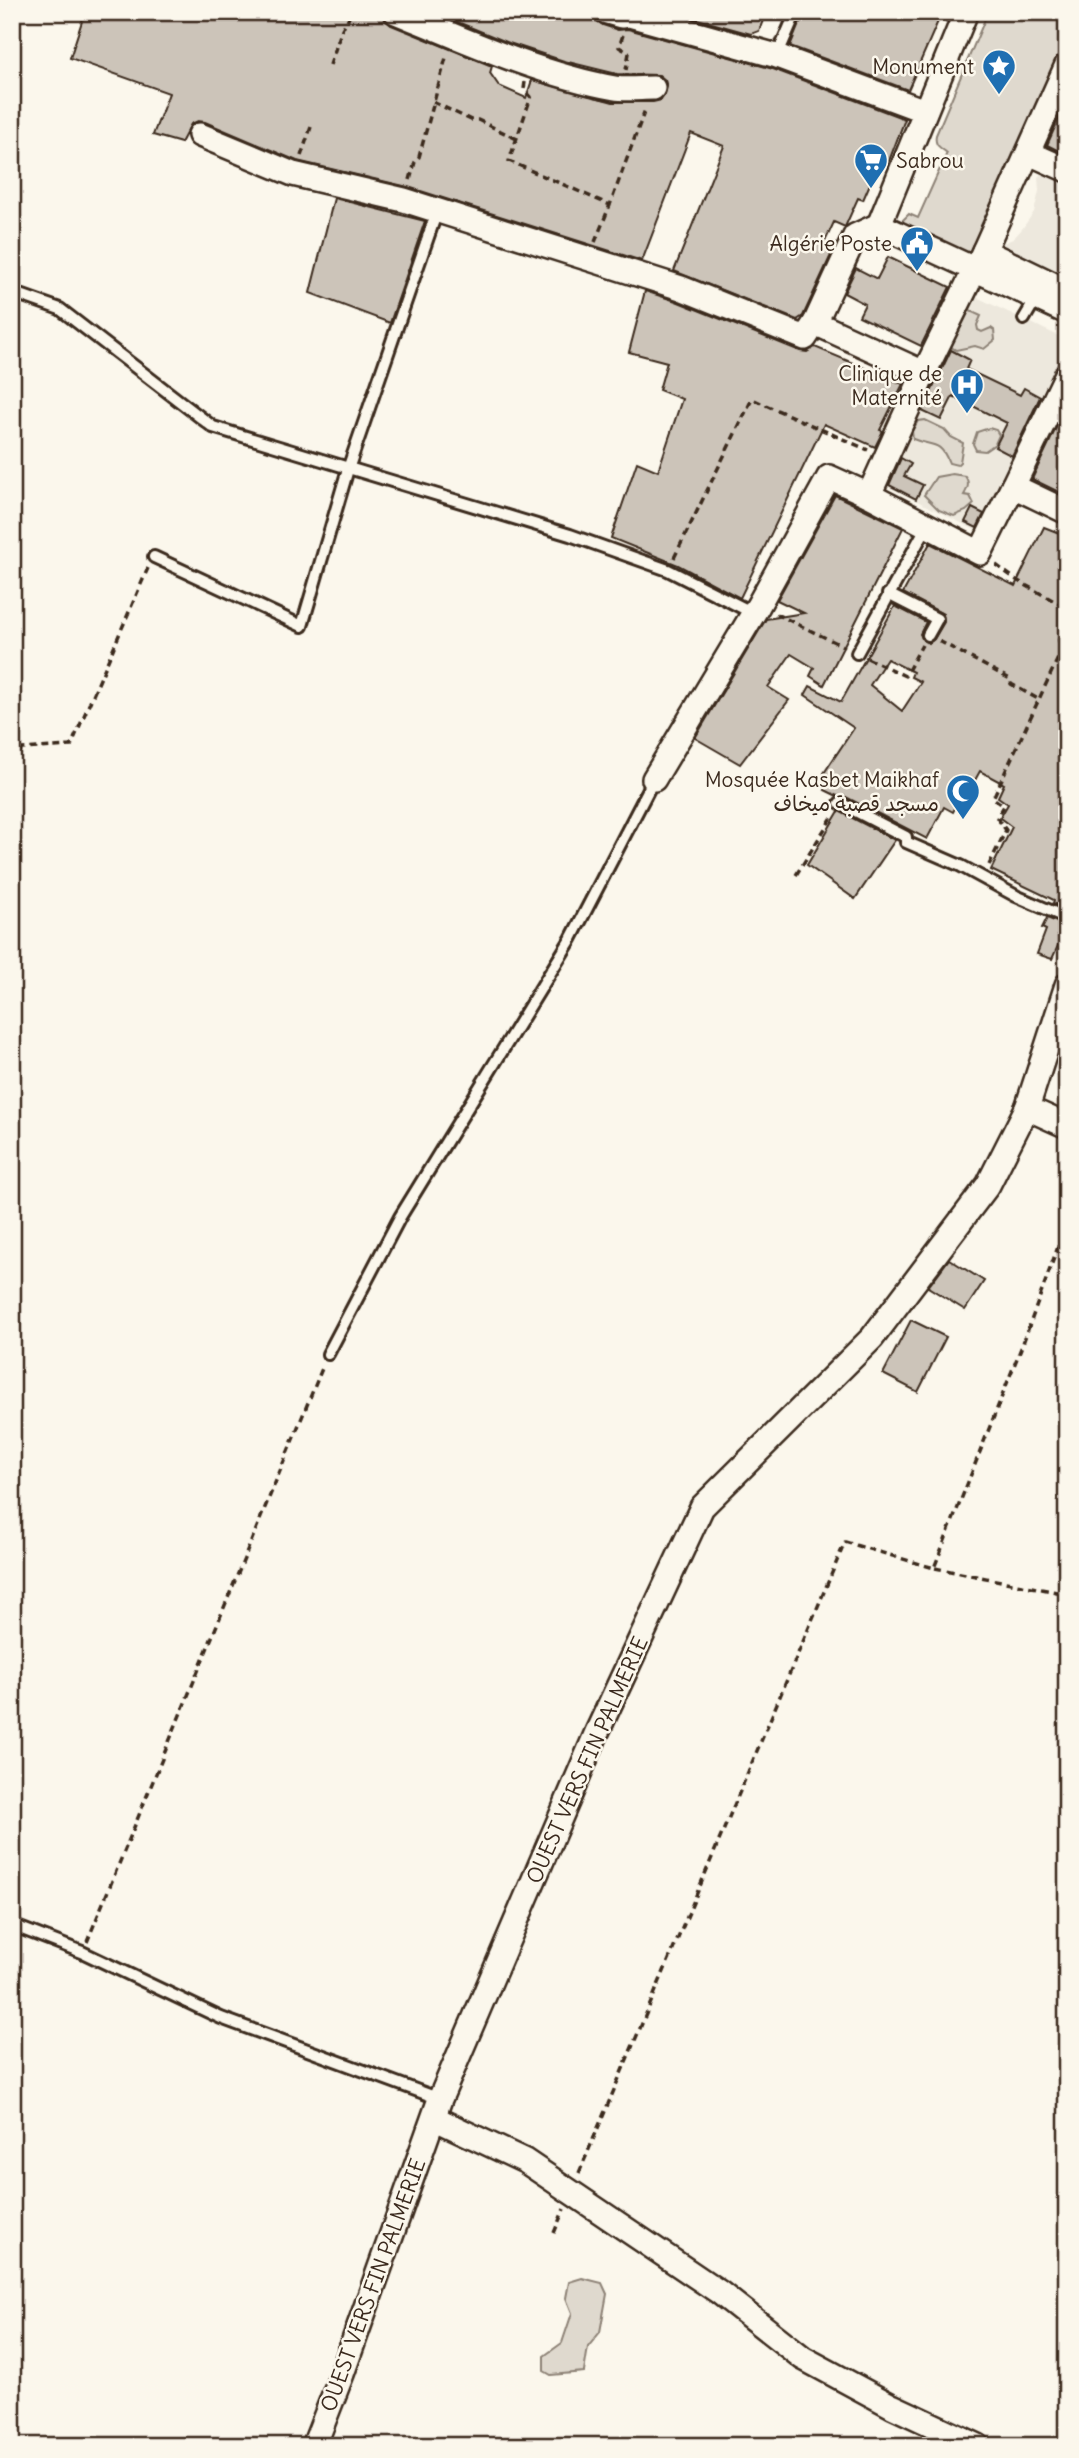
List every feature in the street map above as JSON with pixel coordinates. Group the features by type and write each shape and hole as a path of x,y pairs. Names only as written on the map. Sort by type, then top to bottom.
{"street":[{"path":"396,12 529,63 617,88 642,88"},
{"path":"618,14 777,56 925,111"},
{"path":"200,135 293,174 404,201 681,288 805,338 815,323 855,236 879,225 925,111 957,15"},
{"path":"869,495 924,373 980,261 1067,65"},
{"path":"1029,153 1067,170"},
{"path":"879,225 980,261 1041,290 1067,312"},
{"path":"1041,290 1067,291"},
{"path":"815,323 924,373"},
{"path":"654,779 758,606 829,477 980,553 1067,374"},
{"path":"1013,486 1067,512"},
{"name":"OUEST VERS FIN PALMERIE","path":"314,2446 437,2109 597,1731 702,1507 872,1338 988,1185 1027,1108 1067,985"},
{"path":"1027,1108 1067,1126"},
{"path":"437,2109 525,2161 719,2292 803,2358 892,2406 978,2446"}],"lane":[{"path":"777,56 796,12"},
{"path":"153,556 302,626 348,469 437,211"},
{"path":"1024,319 1041,290"},
{"path":"12,292 60,309 213,427 570,535 668,570 745,609 758,606"},
{"path":"857,653 927,526"},
{"path":"888,594 937,619 928,635"},
{"path":"328,1354 400,1217 571,939 654,779"},
{"path":"841,803 906,837 905,842 1067,918"},
{"path":"12,1925 82,1952 221,2018 437,2109"}],"path":[{"path":"330,65 342,30 352,12"},
{"path":"594,259 596,238 610,205 642,88 625,73 629,53 620,47 618,14"},
{"path":"404,201 453,35"},
{"path":"529,63 524,89 531,97 509,161 610,205"},
{"path":"433,102 518,139"},
{"path":"293,174 311,128"},
{"path":"668,570 752,399 886,457"},
{"path":"980,553 1018,581 1067,608"},
{"path":"12,761 22,749 71,746 153,556"},
{"path":"758,606 905,676 928,635 1010,679 1011,684 1038,699"},
{"path":"982,878 1006,830 997,818 1004,806 993,798 1066,642"},
{"path":"796,874 841,803"},
{"path":"934,1568 1023,1343 1067,1222"},
{"path":"82,1952 328,1354"},
{"path":"554,2233 845,1542 934,1568 1067,1594"}],"shaded area":[{"path":"988,12 1067,12 1067,44 970,259 903,226 903,220 909,214 918,218 947,153 937,144 936,135"},
{"path":"1042,173 1067,185 1067,277 1002,247 1003,243 1013,239 1034,212 1039,191 1038,177"},
{"name":"Clinique de Maternité","path":"974,296 1067,340 1067,358 983,534 883,484","holes":["968,311 977,312 980,321 978,330 982,332 991,328 994,330 993,335 980,349 975,346 961,348","950,350 970,360 966,369 1020,395 1024,389 1045,400 1017,458 995,447 1007,423 953,396 941,420 920,410","944,429 951,437 963,443 960,462 930,442 921,442","899,457 911,464 904,476 916,499 885,483","945,476 965,476 968,489 954,516 929,502","972,509 989,517 982,531 965,522"]},
{"path":"968,310 981,316 978,330 994,330 995,340 984,349 975,346 956,350 951,347"},
{"path":"925,420 944,429 951,437 963,443 960,462 957,465 949,463 938,447 913,439 912,431 918,421"},
{"path":"989,428 996,430 999,435 995,444 985,451 976,450 973,444 977,432"},
{"path":"952,474 965,476 968,485 964,495 970,496 974,504 954,516 939,510 924,495 936,477"},
{"path":"582,2278 602,2283 607,2294 600,2332 588,2347 584,2372 551,2375 544,2371 544,2356 562,2343 572,2313 566,2298 569,2282"}],"building":[{"path":"85,12 382,12 391,25 492,66 490,73 499,86 526,98 532,80 613,102 661,100 667,87 665,80 659,75 617,74 564,61 509,43 433,12 593,12 597,21 603,25 618,30 628,29 773,69 905,119 887,166 879,163 863,200 858,198 845,227 834,222 822,248 832,253 803,316 797,320 674,271 724,146 691,133 642,261 408,187 297,161 205,122 191,124 181,143 153,135 169,93 70,58"},
{"path":"672,12 766,12 759,31 751,34"},
{"path":"804,12 933,12 939,19 908,90 790,46"},
{"path":"1067,100 1067,155 1047,145"},
{"path":"334,198 425,221 390,323 310,293"},
{"path":"888,257 950,287 921,346 859,316 865,304 844,293 856,268 877,279"},
{"path":"645,291 800,351 807,352 815,347 903,384 880,430 883,431 875,447 824,424 740,598 678,565 611,538 637,462 658,471 682,399 659,390 667,362 629,352"},
{"path":"951,350 970,360 966,369 1020,395 1024,388 1040,397 1012,456 995,447 1007,423 953,396 941,420 922,411"},
{"path":"1065,409 1067,410 1067,496 1032,479"},
{"path":"901,458 911,464 904,476 923,485 916,499 889,485"},
{"path":"835,495 903,528 824,685 810,676 814,668 791,654 768,687 789,700 740,764 695,738 766,619 804,613 777,600"},
{"path":"972,508 984,514 977,528 965,522"},
{"path":"1044,527 1067,536 1067,633 1061,635 1058,640 1060,647 1067,650 1067,909 991,870 1012,827 1000,818 1008,804 998,797 1004,784 980,771 969,791 965,789 953,812 944,807 927,839 844,796 837,796 825,790 832,779 824,773 854,728 805,695 810,686 841,702 895,606 926,622 920,634 924,641 929,643 934,639 944,622 943,614 903,593 930,543 1015,586","holes":["887,659 913,672 911,677 921,682 902,711 870,685"]},
{"path":"839,811 895,840 855,899 807,865"},
{"path":"1047,918 1067,926 1052,959 1037,954 1046,930 1042,928"},
{"path":"949,1259 984,1281 965,1310 928,1287"},
{"path":"911,1320 946,1337 918,1392 883,1374"}],"place":[{"name":"Monument","path":"999,96"},
{"name":"Sabrou","path":"871,190"},
{"name":"Algérie Poste","path":"917,273"},
{"name":"Clinique de Maternité","path":"967,415"},
{"name":"Mosquée Kasbet Maikhaf مسجد قصبة ميخاف","path":"963,821"}]}
